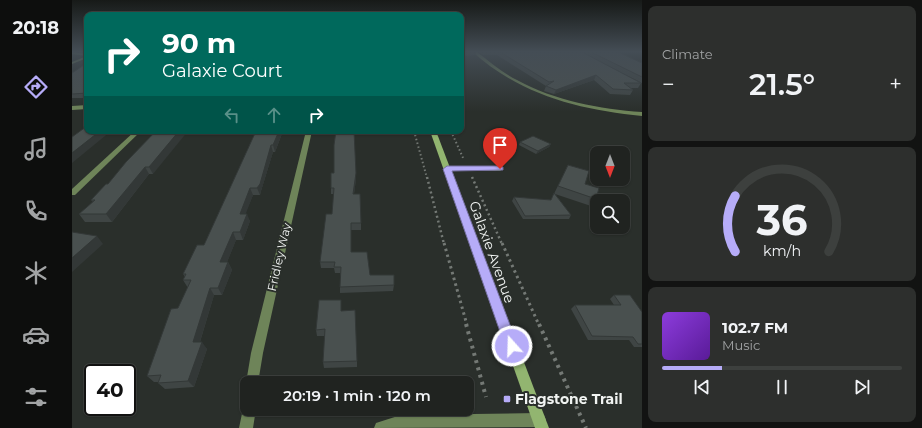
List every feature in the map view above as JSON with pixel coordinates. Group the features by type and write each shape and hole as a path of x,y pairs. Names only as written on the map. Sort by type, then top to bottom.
{"street":[{"path":"504,72 522,84 550,96 590,106 642,114"},
{"path":"72,108 84,107"},
{"path":"72,193 135,134"},
{"name":"Fridley Way","path":"253,376 262,331 308,134"},
{"name":"Galaxie Avenue","path":"434,134 540,424"},
{"path":"447,169 500,169"},
{"path":"246,428 248,416"},
{"path":"381,428 401,422 540,424"}],"path":[{"path":"415,134 486,397"},
{"path":"452,134 586,428"}],"building":[{"path":"84,72 84,93 72,94 72,73"},
{"path":"533,72 620,72 641,83 624,83 633,90 613,89 596,75 556,90 546,86 554,81 549,82"},
{"path":"632,72 642,72 642,77"},
{"path":"84,128 84,134 96,134 72,153 72,137"},
{"path":"153,134 176,134 149,167 145,167 106,214 79,214 95,200 91,200 106,184 108,184 126,162"},
{"path":"255,134 278,134 273,145 271,145 260,184 257,188 250,188 240,214 247,214 240,232 233,232 220,262 228,262 218,288 210,288 193,342 202,342 188,381 158,383 161,375 147,376 171,309 178,308 191,280 183,280 186,274 183,274 197,245 204,245"},
{"path":"336,134 354,134 356,173 353,194 360,194 361,223 351,223 351,252 367,252 370,275 394,275 394,285 340,287 341,267 334,267 335,262 320,262 326,214 332,214 334,188 331,188 331,173 334,173"},
{"path":"533,136 551,144 538,151 520,142"},
{"path":"568,165 589,171 585,184 599,188 597,194 590,194 590,197 558,186"},
{"path":"554,193 571,215 525,216 514,197 551,200"},
{"path":"72,232 97,236 72,258"},
{"path":"614,295 630,295 642,312 642,344 638,344 633,337 592,336 575,305 621,305"},
{"path":"319,300 341,300 341,311 355,310 357,361 323,362 325,329 316,330"}],"place":[{"name":"Flagstone Trail","path":"507,399"}],"route":[{"path":"500,169 447,169 512,346"}]}
